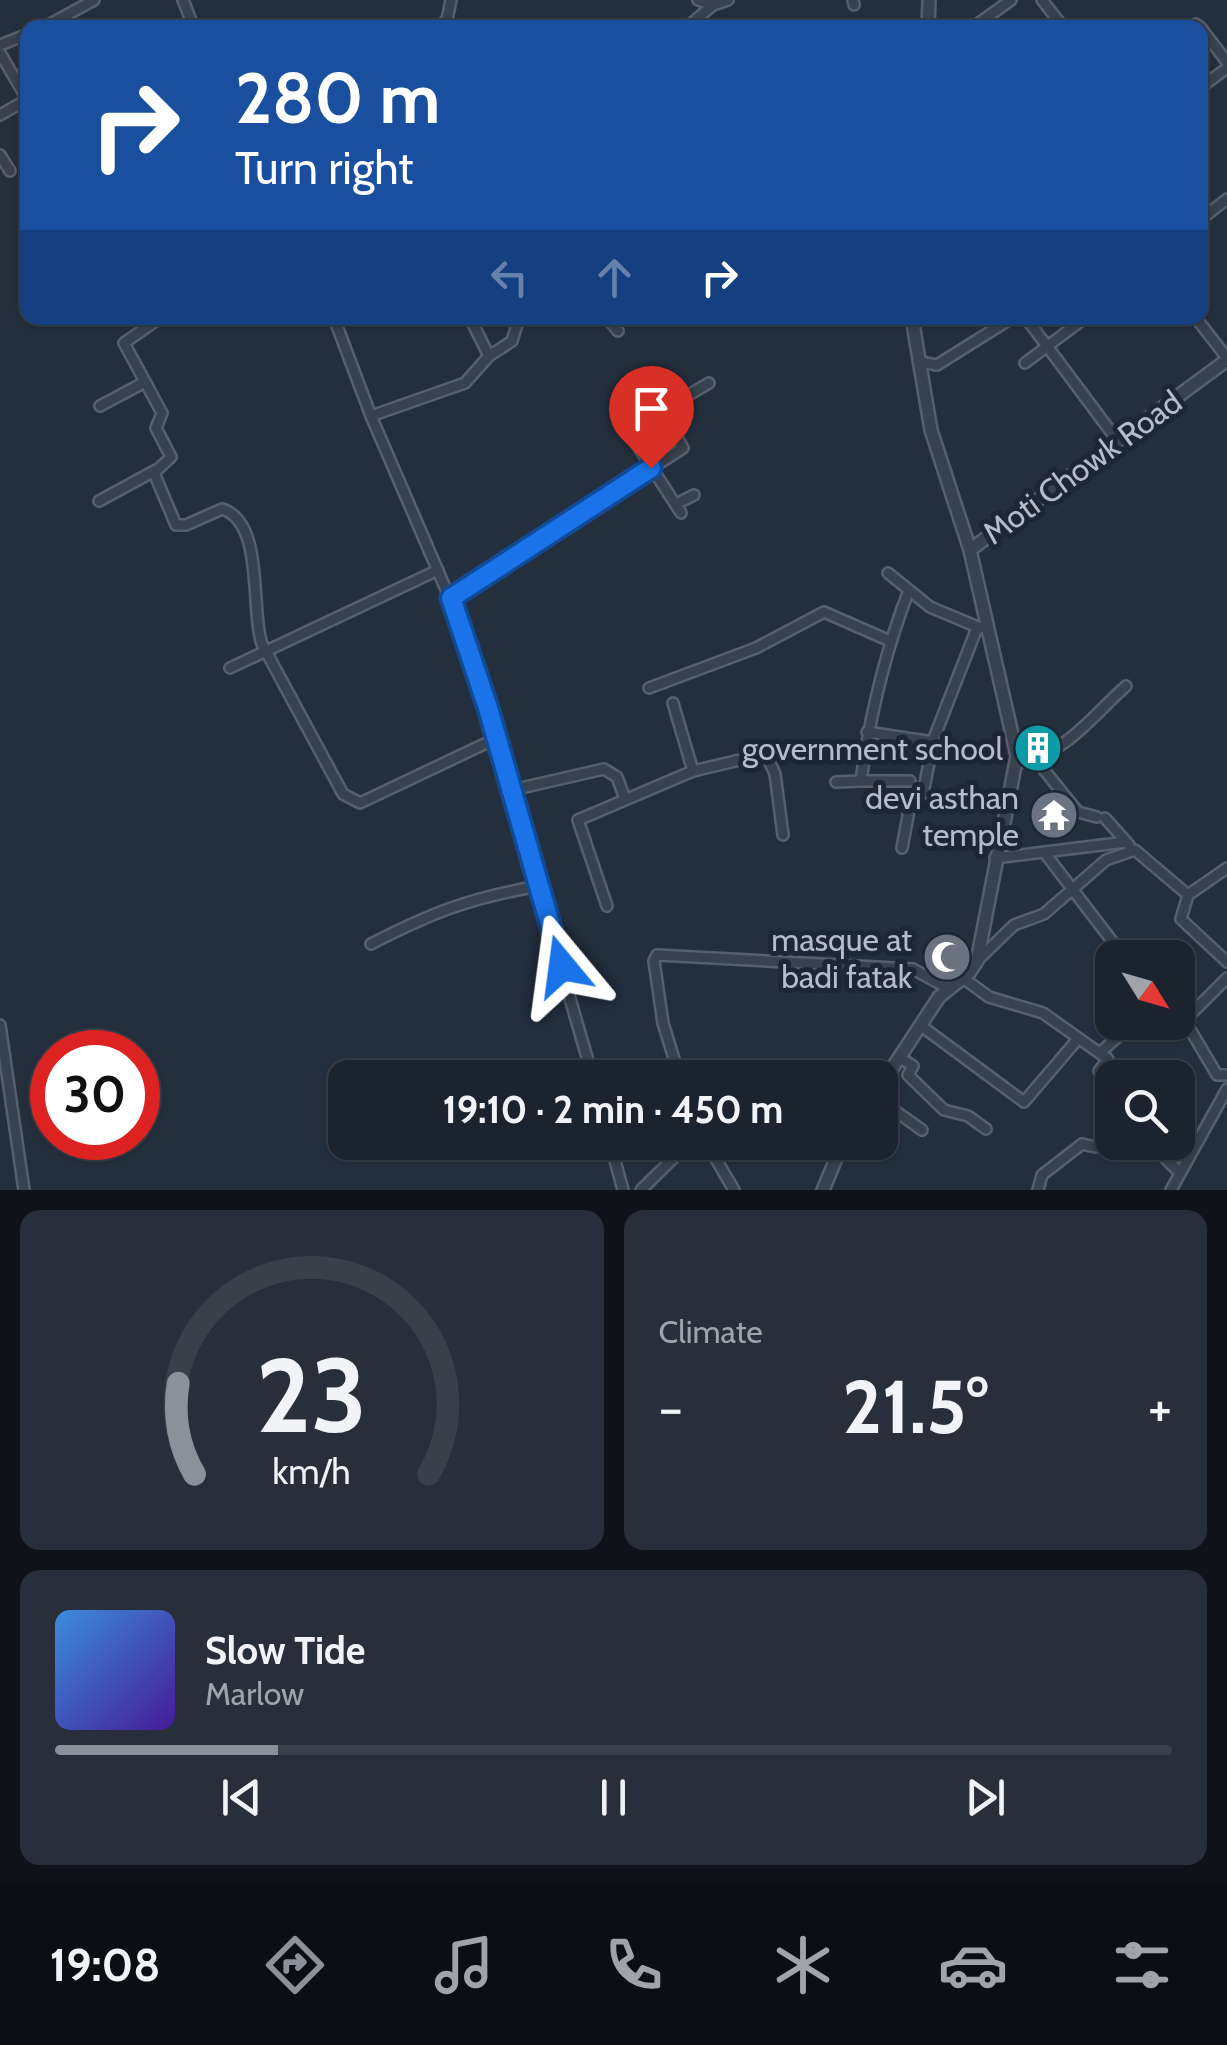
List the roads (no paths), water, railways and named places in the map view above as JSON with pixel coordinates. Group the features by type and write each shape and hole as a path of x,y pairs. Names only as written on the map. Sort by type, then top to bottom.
{"street":[{"path":"58,20 94,0"},
{"path":"698,0 713,5"},
{"path":"695,20 713,5 728,0"},
{"path":"983,20 1011,0"},
{"path":"1042,0 1058,20"},
{"path":"1208,38 1227,65"},
{"path":"0,53 20,87"},
{"path":"0,155 10,171"},
{"path":"99,501 171,458 156,428 161,409 124,343 150,325"},
{"path":"337,325 370,416 451,598 497,738 588,1060"},
{"path":"474,325 489,356"},
{"path":"370,416 465,382 516,335 518,325"},
{"path":"613,325 618,331"},
{"path":"913,325 931,430 970,550"},
{"path":"920,362 937,365 1001,325"},
{"path":"1031,325 1118,440"},
{"path":"1025,363 1075,325"},
{"path":"1201,325 1227,359"},
{"name":"Moti Chowk Road","path":"897,1060 920,1024 977,961 1015,763 982,628 970,550 1227,359"},
{"path":"100,406 145,382"},
{"path":"451,598 683,448 664,420 666,412 709,383"},
{"path":"630,434 678,508 694,496"},
{"path":"156,470 158,488 176,525 186,525 222,509 236,518 256,568 256,626 266,654 343,794 355,803 497,738"},
{"path":"230,668 438,570"},
{"path":"888,574 930,608 982,628 933,742 923,793 910,805 902,848"},
{"path":"860,781 867,732 890,641 908,590"},
{"path":"650,688 756,648 824,612 890,641"},
{"path":"1015,763 1036,760 1081,733 1089,718 1126,686"},
{"path":"673,704 694,771"},
{"path":"867,732 933,742"},
{"path":"608,906 578,820 694,771 760,755 768,758 783,836"},
{"path":"1036,760 1078,812 1101,817 1188,895"},
{"path":"512,790 604,768 616,777 625,799"},
{"path":"836,782 910,781"},
{"path":"995,858 1126,842"},
{"path":"977,961 1014,925 1044,914 1106,860 1135,850"},
{"path":"1044,852 1112,940"},
{"path":"1227,868 1188,895 1181,919 1227,962"},
{"path":"371,944 437,910 475,897 539,886"},
{"path":"674,1060 662,1023 654,961 659,954 913,969 949,989"},
{"path":"963,978 990,997 1043,1013 1107,1060"},
{"path":"1195,1010 1227,978"},
{"path":"920,1024 1024,1102 1077,1040"},
{"path":"0,1025 24,1190"},
{"path":"1101,1052 1114,1040"},
{"path":"1195,1040 1218,1075 1227,1074"},
{"path":"900,1056 913,1066 908,1075 944,1110 968,1116 986,1128"},
{"path":"1170,1190 1227,1089"},
{"path":"898,1113 922,1130"},
{"path":"1037,1190 1042,1175 1082,1144 1095,1147"},
{"path":"615,1160 623,1190"},
{"path":"641,1190 672,1160"},
{"path":"716,1160 734,1190"},
{"path":"822,1190 836,1160"},
{"path":"1167,1160 1180,1173"}],"place":[{"name":"government school","path":"1038,748"},
{"name":"devi asthan temple","path":"1054,815"},
{"name":"masque at badi fatak","path":"947,957"}]}
